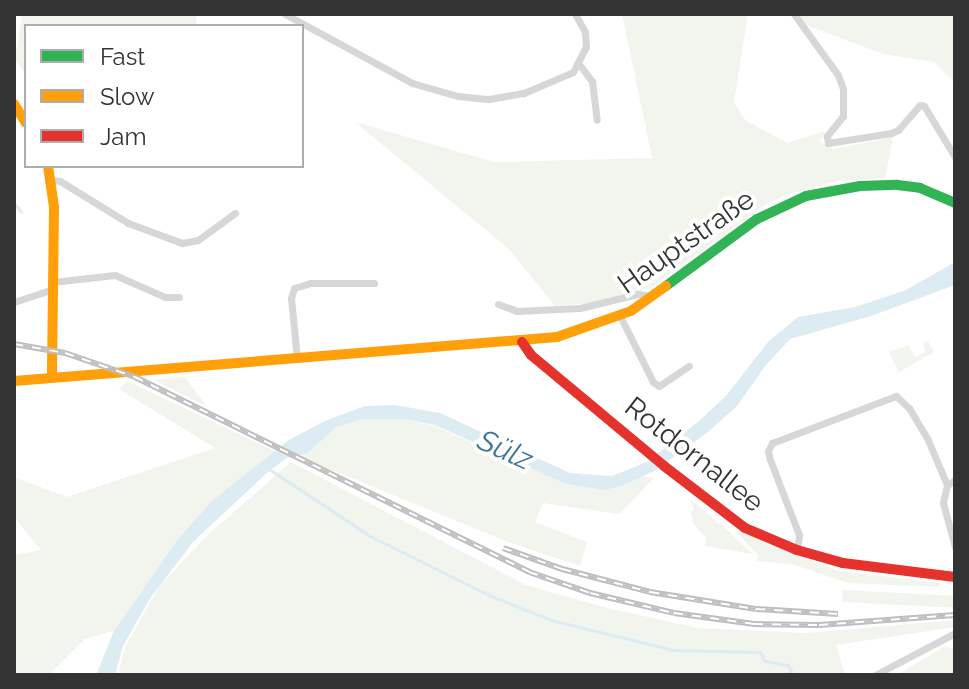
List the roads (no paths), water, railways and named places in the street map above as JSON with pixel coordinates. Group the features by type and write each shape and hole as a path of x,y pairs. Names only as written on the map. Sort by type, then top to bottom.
{"main road":[{"path":"49,168 52,180 52,378"},
{"name":"Hauptstraße","path":"14,381 522,342 570,334 620,316 655,296 757,219 806,196 860,186 897,185 920,188 955,203"},
{"name":"Rotdornallee","path":"522,342 531,355 730,520 797,550 856,565 955,577"}],"street":[{"path":"285,14 303,24"},
{"path":"304,24 412,83 458,96 489,99 515,95 562,79 579,64 586,40 575,14"},
{"path":"794,14 838,75 843,89 843,116 827,136 828,143 891,133 920,105 924,106 955,157"},
{"path":"579,64 592,81 597,120"},
{"path":"52,180 60,181 128,223 182,243 198,240 235,213"},
{"path":"14,302 53,286 115,275 165,297 179,297"},
{"path":"297,359 291,298 294,288 310,283 374,283"},
{"path":"498,304 517,311 580,308 638,294 655,296"},
{"path":"620,316 653,382 659,386 689,366"},
{"path":"797,550 799,535 770,460 769,446 896,396 909,408 928,440 947,485 943,503 955,547"},
{"path":"947,485 955,480"},
{"path":"875,675 955,633"}],"water":[{"name":"Sülz","path":"955,262 955,285 871,316 790,339 765,366 737,406 708,432 656,470 624,485 605,490 566,484 435,425 404,419 363,419 336,427 308,453 287,458 269,471 194,541 151,597 123,646 115,675 96,675 114,631 178,539 210,503 289,440 325,421 365,406 395,405 440,413 570,473 612,476 647,462 698,422 726,396 768,342 798,317 855,307 906,290"}],"waterway":[{"path":"14,203 21,212"},
{"path":"269,469 370,536 491,596 551,620 673,650 760,652 765,661 788,665 791,671 787,675"}],"railway":[{"path":"14,344 65,353 135,377 529,572 590,593 674,613 754,624 819,625 955,615"},
{"path":"503,548 562,569 650,592 756,609 838,614"}]}
